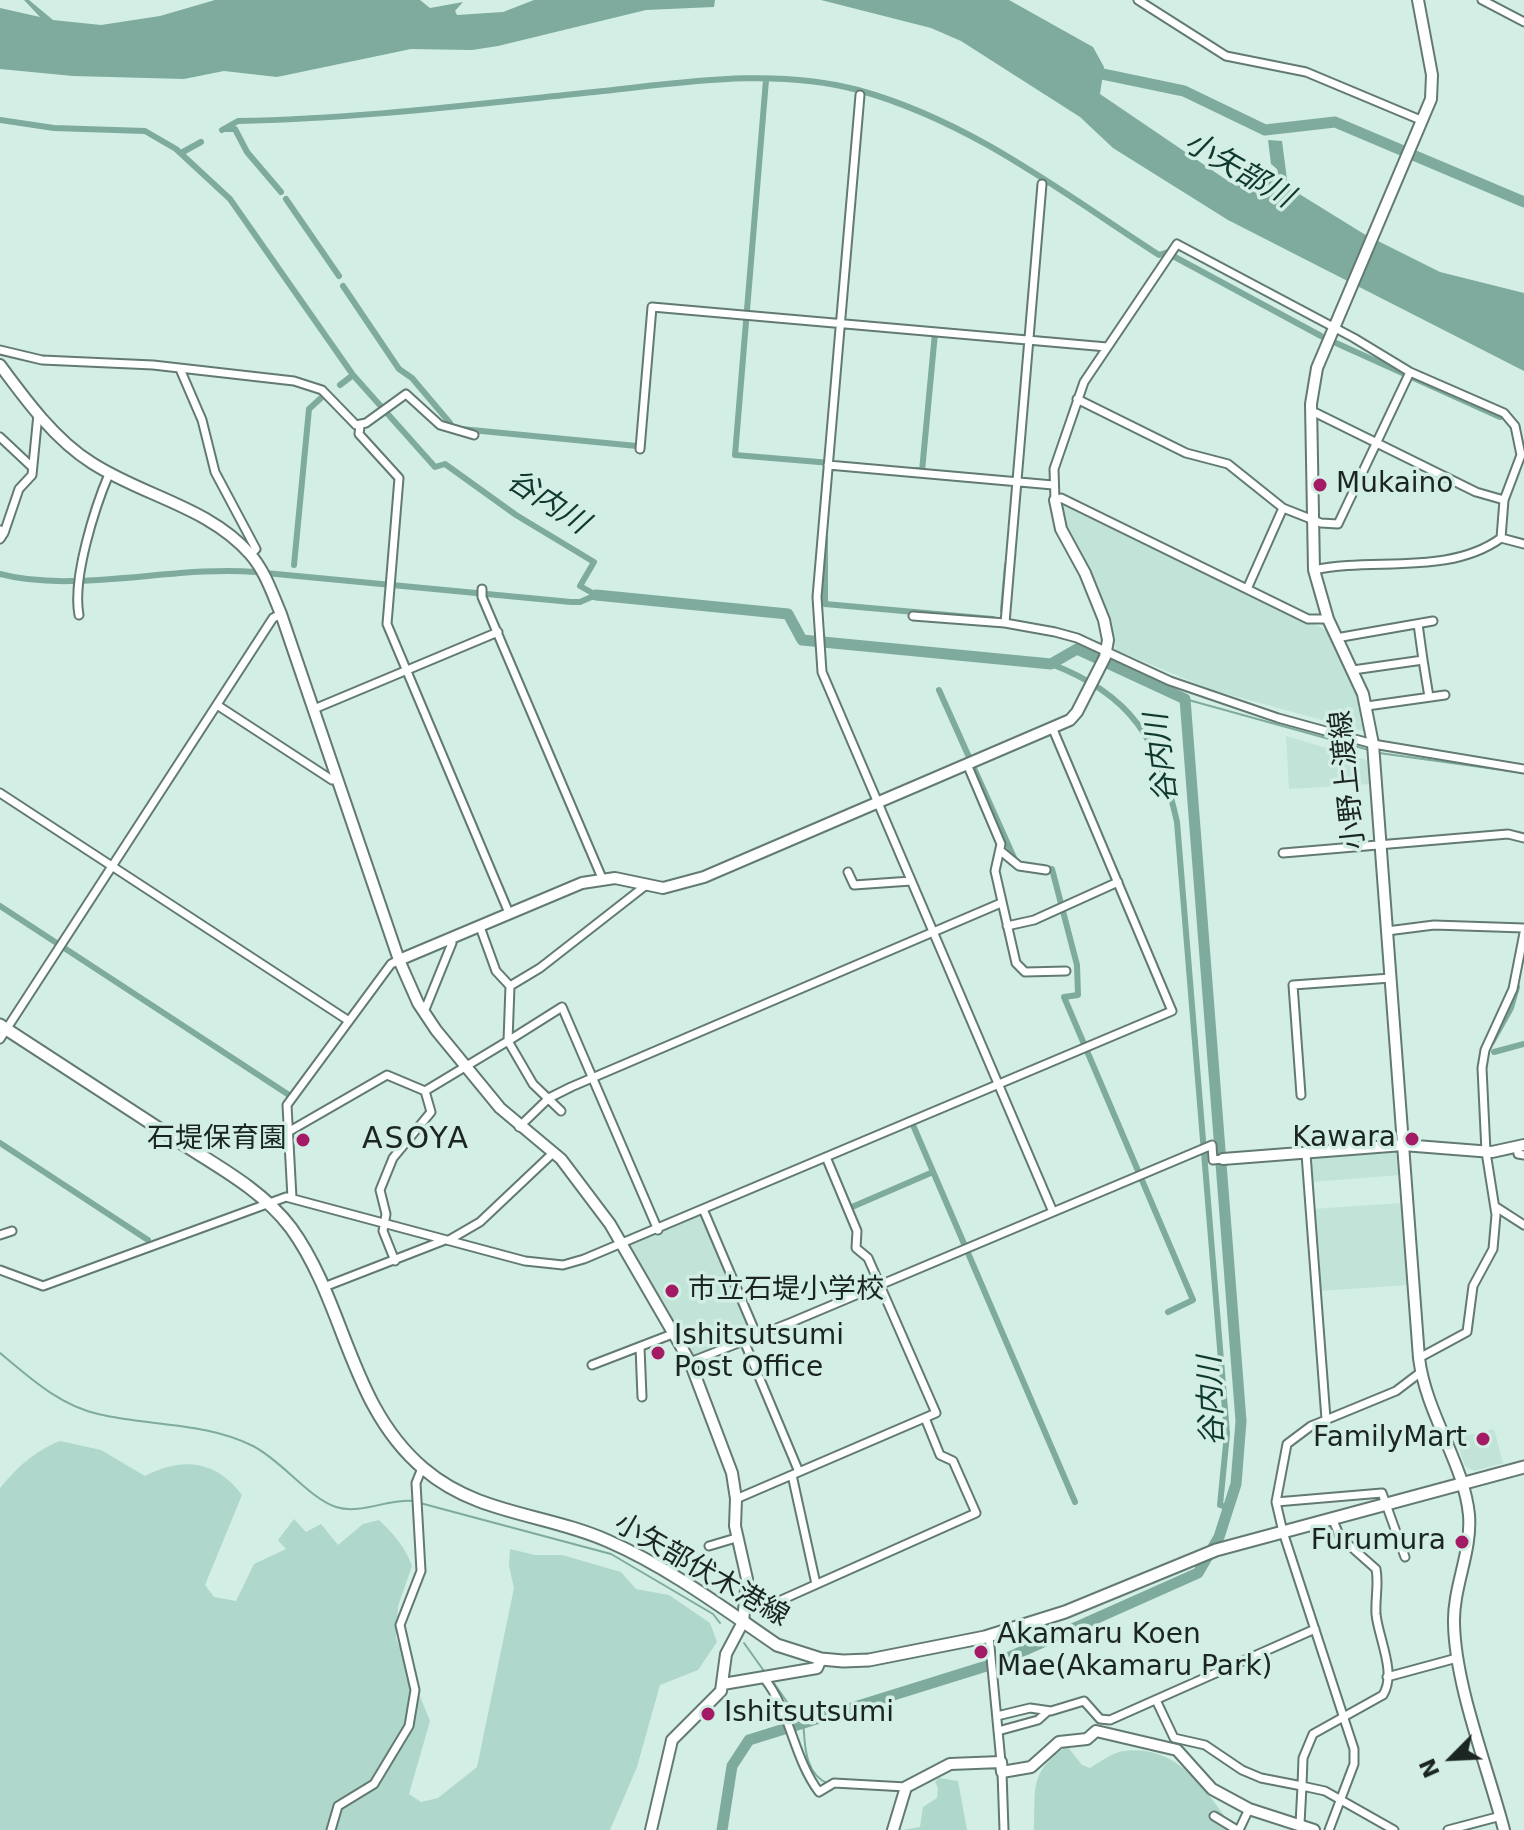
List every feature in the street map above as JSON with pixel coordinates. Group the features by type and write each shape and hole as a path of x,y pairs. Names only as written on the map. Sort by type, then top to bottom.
{"main road":[{"name":"小矢部伏木港線","path":"2,1031 236,1178 268,1203 307,1251 363,1389 380,1420 422,1468 485,1506 606,1540 664,1571 777,1645 821,1659 869,1660 989,1636 1076,1608 1213,1551 1524,1467"}],"street":[{"path":"1138,0 1226,56 1306,72 1423,121"},
{"name":"小野上渡線","path":"1418,0 1432,75 1431,99 1317,368 1311,404 1314,570 1328,619 1367,706 1373,744 1419,1358 1442,1438 1462,1483 1469,1513 1469,1536 1454,1620 1457,1658 1504,1830"},
{"path":"1482,0 1524,22"},
{"path":"1502,10 1507,0"},
{"path":"860,95 817,618 821,662 877,802 1053,1212"},
{"path":"1005,623 1042,184"},
{"path":"292,1198 287,1105 391,964 582,883 602,878 645,886 678,886 704,877 1052,727 1077,712 1104,659 1108,640 1104,620 1061,529 1053,485 1054,469 1077,399 1107,347 1177,244 1333,328 1408,376 1504,413 1515,426 1522,457 1504,500 1501,538 1492,545 1440,560 1314,570"},
{"path":"640,449 652,307 1107,347"},
{"path":"0,350 42,360 282,379 315,387 352,423 363,424"},
{"path":"0,365 38,412 75,450 109,474 203,518 251,554 260,567 281,614 399,960 424,1012 465,1066 519,1127 553,1153 583,1188 622,1244 690,1362 732,1473 736,1538 745,1568 747,1602 743,1622 726,1654 723,1684 715,1700 675,1732 651,1830"},
{"path":"180,369 202,420 215,472 256,549 251,554"},
{"path":"1077,399 1186,453 1228,464 1283,508 1338,524 1408,376"},
{"path":"474,435 451,431 406,394 398,396 363,424 359,434 399,478 387,624 509,913"},
{"path":"1,534 19,489 30,478 38,412"},
{"path":"1316,413 1476,492 1504,500"},
{"path":"0,437 32,467"},
{"path":"828,465 1053,485"},
{"path":"79,615 81,578 99,490 109,474"},
{"path":"1055,500 1061,498 1308,619 1328,619"},
{"path":"1247,589 1283,508"},
{"path":"1501,538 1524,544"},
{"path":"482,593 602,878"},
{"path":"2,1031 273,618 281,614"},
{"path":"913,616 1005,623 1077,638 1104,659 1195,691 1373,744 1524,769"},
{"path":"1336,638 1433,621"},
{"path":"1418,624 1429,697"},
{"path":"314,709 498,632"},
{"path":"1353,670 1423,660"},
{"path":"1367,706 1445,695"},
{"path":"217,705 332,780 337,778"},
{"path":"0,1270 43,1286 268,1203 292,1198 548,1265 584,1259 1172,1011 1052,727"},
{"path":"967,764 1002,852 1019,866 1046,870"},
{"path":"0,793 349,1021"},
{"path":"1283,853 1508,834 1524,838"},
{"path":"1002,852 995,871 1020,969 1066,971"},
{"path":"848,872 854,885 911,881"},
{"path":"1007,926 1034,920 1118,882"},
{"path":"510,986 540,968 645,886"},
{"path":"519,1127 549,1098 594,1077 1001,903"},
{"path":"1387,931 1434,925 1524,931 1513,989 1485,1050 1482,1068 1486,1152 1496,1207 1493,1249 1473,1286 1467,1332 1419,1358"},
{"path":"480,927 496,971 510,986 508,1041 533,1084 561,1111"},
{"path":"424,1012 452,943 450,939"},
{"path":"1301,1095 1293,985 1391,978"},
{"path":"425,1091 562,1007 658,1230"},
{"path":"288,1132 387,1075 425,1091"},
{"path":"395,1261 383,1231 386,1214 380,1190 393,1158 431,1112 425,1091"},
{"path":"690,1362 880,1286 1212,1145 1220,1160 1403,1145 1486,1152 1522,1149"},
{"path":"324,1287 447,1240 480,1222 553,1153"},
{"path":"1306,1154 1326,1419"},
{"path":"736,1499 936,1413 868,1258 856,1248 857,1231 826,1157"},
{"path":"1496,1207 1524,1225"},
{"path":"703,1209 757,1336"},
{"path":"0,1235 12,1231"},
{"path":"592,1365 675,1333"},
{"path":"744,1341 795,1474 816,1584"},
{"path":"640,1347 642,1397"},
{"path":"1329,1830 1354,1764 1354,1749 1276,1502 1287,1444 1326,1419 1396,1391 1421,1372"},
{"path":"747,1602 779,1601 976,1513 953,1461 940,1455 925,1418"},
{"path":"331,1830 338,1806 374,1784 409,1726 415,1690 400,1625 421,1571 416,1483 422,1468"},
{"path":"1276,1502 1382,1493 1405,1557"},
{"path":"1300,1824 1307,1741 1343,1715 1383,1695 1387,1677 1377,1622 1376,1569 1340,1537 1332,1518"},
{"path":"709,1546 736,1538"},
{"path":"997,1716 1030,1708 1048,1711 1084,1701 1100,1719 1110,1720 1315,1629"},
{"path":"989,1636 1004,1830"},
{"path":"1387,1677 1457,1658"},
{"path":"723,1684 817,1668 821,1659"},
{"path":"764,1678 781,1699 819,1792 830,1785 906,1790 950,1764 1031,1767 1059,1742 1093,1734 1177,1750 1212,1789 1248,1811 1314,1830"},
{"path":"1156,1700 1174,1738 1205,1745 1242,1770 1261,1778 1302,1786 1341,1799 1394,1830"},
{"path":"998,1731 1038,1720 1048,1711"},
{"path":"1093,1734 1100,1719"},
{"path":"893,1830 906,1790"},
{"path":"1214,1816 1238,1830 1248,1811"},
{"path":"1448,1830 1501,1816"}],"shaded area":[{"path":"24,0 29,0 53,20 101,25 160,16 215,0 420,0 430,8 463,2 455,11 457,15 503,12 534,0 715,0 714,7 646,10 472,50 411,49 277,77 224,71 184,79 73,76 0,69 0,8 40,17"},
{"path":"821,0 1009,0 1093,47 1104,67 1100,94 1231,183 1255,178 1280,181 1277,169 1271,164 1268,140 1282,141 1288,187 1364,234 1440,272 1524,293 1524,371 1228,220 1113,148 1080,117 961,41 931,28"},
{"path":"1065,504 1330,632 1364,708 1366,732 1212,690 1116,650 1098,597 1065,531 1060,507"},
{"path":"1286,736 1367,760 1370,784 1289,789"},
{"path":"1394,1151 1400,1155 1400,1175 1311,1182 1309,1155"},
{"path":"1401,1203 1407,1285 1319,1291 1313,1209"},
{"path":"701,1215 755,1335 692,1359 627,1246"},
{"path":"1494,1429 1503,1463 1474,1471 1465,1466 1456,1438"},
{"path":"60,1441 101,1450 145,1476 173,1466 198,1465 222,1475 232,1484 242,1495 205,1585 214,1597 236,1601 254,1564 286,1549 278,1540 294,1519 306,1532 321,1524 338,1545 363,1524 379,1520 384,1525 402,1547 412,1566 398,1606 396,1638 430,1721 409,1794 421,1802 438,1798 477,1767 514,1588 509,1566 510,1549 535,1555 562,1555 621,1572 636,1589 669,1595 710,1623 717,1642 698,1670 660,1685 637,1767 610,1830 0,1830 0,1488 27,1460"},
{"path":"1067,1746 1082,1765 1090,1768 1120,1752 1143,1751 1175,1762 1201,1786 1234,1830 1034,1830 1035,1792 1040,1774 1054,1756"},
{"path":"939,1778 958,1781 967,1830 902,1830 920,1827 923,1807 937,1798 935,1782"}],"waterway":[{"path":"1088,71 1184,91 1265,130 1335,122 1524,202"},
{"path":"222,130 238,121 416,110 693,81 760,78 826,83 899,103 978,139 1159,255 1168,252"},
{"path":"766,80 735,455 831,463"},
{"name":"谷内川","path":"0,120 54,128 145,131 176,149 230,199 353,375 435,467 445,464 516,515 594,562 580,586 596,595"},
{"path":"226,129 235,129 247,152 281,192"},
{"path":"181,153 201,142"},
{"path":"286,199 339,276"},
{"path":"1173,256 1321,336"},
{"path":"343,286 399,369 412,378 450,423"},
{"path":"917,470 922,471 935,333 940,333"},
{"path":"1336,343 1500,417"},
{"path":"340,385 353,375"},
{"path":"294,565 309,409 321,398"},
{"path":"461,429 637,446"},
{"path":"825,537 825,604 993,619"},
{"path":"1003,610 1007,565"},
{"path":"0,574 60,581 193,572 255,572 571,602 580,602 596,595"},
{"name":"谷内川","path":"596,595 788,614 802,640 1051,664 1077,649 1185,699 1241,1421 1236,1484 1219,1537 1198,1573 996,1663 749,1740 732,1766 722,1830"},
{"path":"1051,664 1102,690 1137,724 1161,767 1177,822 1227,1434 1220,1505 1223,1506"},
{"path":"939,690 1015,860"},
{"path":"1185,699 1369,750"},
{"path":"1379,753 1524,773"},
{"path":"1044,868 1052,869 1077,965 1078,995 1064,997 1193,1300 1168,1312"},
{"path":"0,906 289,1095"},
{"path":"1492,1042 1511,1008 1517,987"},
{"path":"1494,1052 1524,1044"},
{"path":"913,1125 1075,1502"},
{"path":"0,1143 148,1240"},
{"path":"852,1207 933,1172"},
{"path":"0,1353 46,1390 84,1410 216,1433 253,1446 316,1496 336,1507 355,1509 414,1501"},
{"path":"420,1503 611,1554 713,1614 720,1623"},
{"path":"744,1643 764,1671"},
{"path":"771,1679 787,1702 793,1724"},
{"path":"803,1720 810,1765 814,1773 829,1784"},
{"path":"1062,1736 1083,1735"},
{"path":"910,1790 937,1777"},
{"path":"835,1786 900,1791"}],"place":[{"name":"Mukaino","path":"1320,485"},
{"name":"Kawara","path":"1412,1139"},
{"name":"石堤保育園","path":"303,1140"},
{"name":"市立石堤小学校","path":"672,1291"},
{"name":"Ishitsutsumi Post Office","path":"658,1353"},
{"name":"FamilyMart","path":"1483,1439"},
{"name":"Furumura","path":"1462,1542"},
{"name":"Akamaru Koen Mae(Akamaru Park)","path":"981,1652"},
{"name":"Ishitsutsumi","path":"708,1714"}],"district":[{"name":"ASOYA","path":"416,1140"}],"water label":[{"name":"小矢部川","path":"1238,171"}]}
